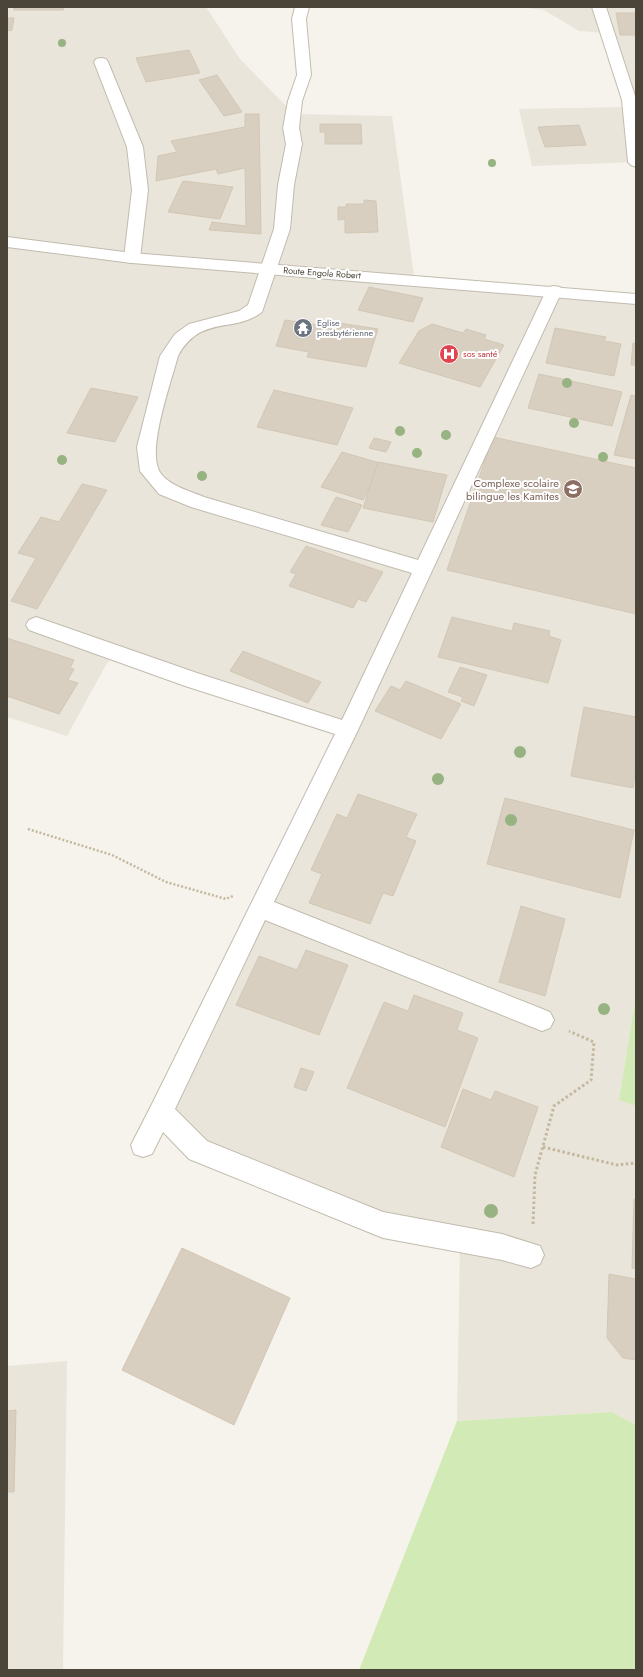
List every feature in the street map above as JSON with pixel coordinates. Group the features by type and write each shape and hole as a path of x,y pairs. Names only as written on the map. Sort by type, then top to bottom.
{"street":[{"path":"302,7 298,19 304,75 295,101 291,128 294,144 286,185 282,229 256,308 252,312 194,327 181,336 173,346 169,356 146,447 149,472 166,489 198,502 367,551 422,569"},
{"path":"599,7 629,100 636,162"},
{"path":"100,62 135,146 140,190 132,258"},
{"name":"Route Engola Robert","path":"8,242 132,258 268,270 554,291 636,299"},
{"path":"144,1145 348,730 422,569 554,291"},
{"path":"36,625 192,680 348,730"},
{"path":"260,907 542,1020"},
{"path":"161,1112 198,1150 383,1225 502,1247 531,1255"}],"path":[{"path":"28,829 112,855 166,882 226,899 272,883"},
{"path":"531,1255 535,1175 554,1106 590,1080 594,1042 542,1020"},
{"path":"543,1147 617,1165 636,1163"}],"shaded area":[{"path":"7,7 206,7 240,59 294,114 392,116 414,276 636,294 636,995 619,1100 636,1106 636,1425 612,1412 457,1421 460,1240 198,1150 161,1112 340,727 117,654 107,663 67,736 7,717"},
{"path":"518,7 636,7 636,162 532,166 519,109 624,107 606,33 579,31 544,10"},
{"path":"67,1361 63,1670 7,1670 7,1366"}],"green space":[{"path":"636,995 636,1106 619,1100"},
{"path":"612,1412 636,1425 636,1670 359,1670 457,1421"}],"building":[{"path":"13,7 64,7 63,10 14,10"},
{"path":"616,13 636,13 636,35 620,35"},
{"path":"7,18 14,18 12,30 7,31"},
{"path":"189,50 200,73 146,82 136,58"},
{"path":"217,75 242,112 224,116 199,80"},
{"path":"245,114 259,114 261,234 209,230 212,222 246,226 245,168 218,174 216,169 156,181 158,156 177,152 171,141 245,127"},
{"path":"320,124 361,124 362,144 325,144 325,132 320,132"},
{"path":"579,125 586,145 545,147 538,127"},
{"path":"183,181 233,187 220,219 168,212"},
{"path":"364,200 376,201 378,232 345,233 345,219 338,220 338,207 346,207 346,204 364,204"},
{"path":"369,287 423,298 413,322 358,310"},
{"path":"285,320 319,325 320,320 378,329 366,367 307,357 309,352 276,346"},
{"path":"432,324 463,333 466,329 486,335 484,339 504,345 480,387 399,363 419,331"},
{"path":"555,328 606,337 604,341 621,344 614,376 546,363"},
{"path":"633,343 636,344 636,365 631,365"},
{"path":"539,374 622,392 612,426 528,408"},
{"path":"91,388 138,397 115,442 67,433"},
{"path":"274,390 353,408 337,445 257,427"},
{"path":"631,395 636,396 636,459 614,455"},
{"path":"493,437 636,468 636,614 447,570"},
{"path":"374,438 391,442 386,452 369,448"},
{"path":"342,452 383,464 363,500 321,487"},
{"path":"378,462 447,475 433,522 363,508"},
{"path":"82,484 107,490 37,609 11,601 36,558 18,553 41,517 59,522"},
{"path":"336,497 362,505 348,532 321,525"},
{"path":"306,546 383,572 366,602 358,599 353,608 289,586 296,574 290,572"},
{"path":"452,617 512,631 514,623 550,631 549,636 561,640 548,683 438,657"},
{"path":"7,638 74,660 70,668 74,669 68,680 78,683 59,714 7,696"},
{"path":"243,651 321,682 308,703 230,671"},
{"path":"460,667 487,675 474,706 461,701 463,697 448,692"},
{"path":"406,681 461,704 441,739 375,711 391,686 400,690"},
{"path":"584,707 636,717 636,768 633,788 571,776"},
{"path":"358,794 417,814 406,837 416,841 393,896 383,893 370,924 309,903 322,874 311,870 337,814 347,818"},
{"path":"505,798 634,830 620,898 487,864"},
{"path":"521,906 565,919 545,996 499,982"},
{"path":"306,950 348,965 319,1035 236,1005 259,956 297,970"},
{"path":"414,995 463,1013 457,1030 478,1038 445,1127 347,1088 384,1002 408,1011"},
{"path":"301,1068 314,1072 306,1091 294,1087"},
{"path":"463,1089 491,1100 495,1091 538,1107 514,1177 441,1147"},
{"path":"634,1199 636,1200 636,1269 632,1268"},
{"path":"182,1248 290,1298 234,1425 122,1370"},
{"path":"609,1274 636,1279 636,1360 623,1358 607,1338"},
{"path":"16,1410 14,1492 7,1492 7,1411"}],"place":[{"name":"Eglise presbytérienne","path":"303,328"},
{"name":"sos santé","path":"449,354"},
{"name":"Complexe scolaire bilingue les Kamites","path":"573,489"}]}
